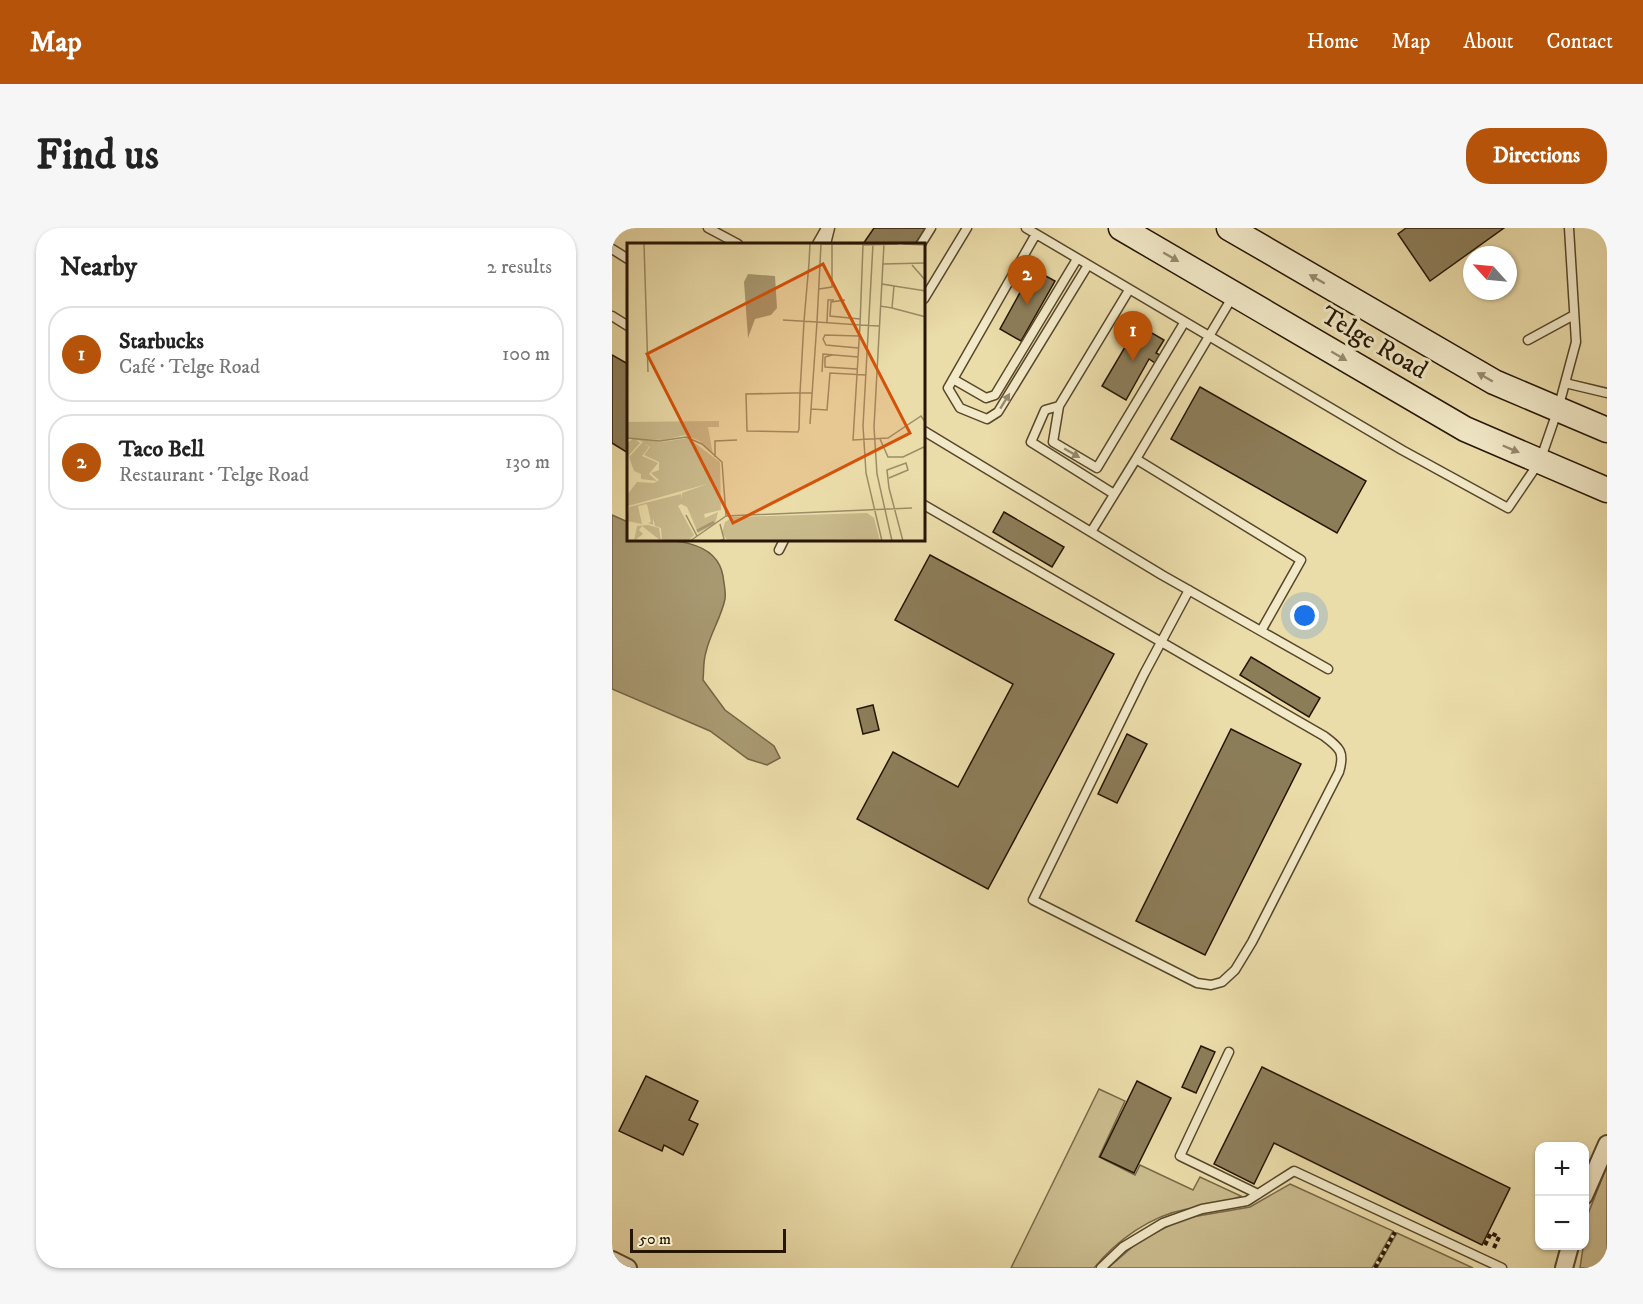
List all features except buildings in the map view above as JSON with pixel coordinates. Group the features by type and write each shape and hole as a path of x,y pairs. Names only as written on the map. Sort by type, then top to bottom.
{"main road":[{"name":"Telge Road","path":"1120,228 1465,429 1607,490"},
{"name":"Telge Road","path":"1229,228 1494,382 1607,430"}],"street":[{"path":"1589,1185 1607,1144"},
{"path":"1564,1268 1569,1250"},
{"path":"612,1260 628,1268"}],"lane":[{"path":"708,228 736,243"},
{"path":"818,243 828,228"},
{"path":"826,243 828,228"},
{"path":"922,243 931,228"},
{"path":"926,296 967,228"},
{"path":"1026,228 1392,444 1508,508 1540,461 1558,409 1576,342 1569,228"},
{"path":"1036,234 948,388 960,408 987,419 998,412 1088,265"},
{"path":"612,249 627,258"},
{"path":"953,379 986,398 995,395 1077,259"},
{"path":"1128,290 1059,406 1053,441 1097,468 1184,323"},
{"path":"1091,532 1235,294"},
{"path":"1528,340 1574,315"},
{"path":"612,316 627,325"},
{"path":"1565,383 1607,393"},
{"path":"1059,406 1045,410 1031,442 1114,494"},
{"path":"926,432 1189,590 1328,669"},
{"path":"1136,459 1301,560 1261,631"},
{"path":"926,506 1161,643 1324,736 1339,747 1343,760 1339,772 1246,951 1235,970 1222,982 1211,985 1197,983 1033,900 1161,643 1189,590"},
{"path":"779,550 783,542"},
{"path":"1229,1052 1180,1156 1258,1194"},
{"path":"1101,1268 1123,1247 1163,1223 1202,1209 1247,1201 1294,1171 1502,1268"}],"path":[{"path":"1375,1268 1402,1221"},
{"path":"1484,1247 1491,1233 1499,1237 1493,1251"}],"shaded area":[{"path":"612,515 627,522 627,542 685,543 710,553 718,563 723,576 725,599 705,655 703,680 725,710 774,746 780,758 767,765 748,759 710,731 612,689"},
{"path":"1099,1089 1125,1101 1099,1157 1135,1175 1140,1165 1193,1190 1200,1177 1241,1196 1222,1203 1173,1212 1147,1223 1113,1248 1094,1268 1011,1268"},
{"path":"1607,1166 1607,1268 1580,1268 1583,1250 1589,1250 1589,1211"},
{"path":"1290,1184 1393,1231 1372,1268 1108,1268 1138,1242 1172,1224 1192,1217 1250,1207"},
{"path":"1397,1233 1473,1268 1377,1268"}],"place":[{"name":"Taco Bell","path":"1027,305"},
{"name":"Starbucks","path":"1133,361"}]}
